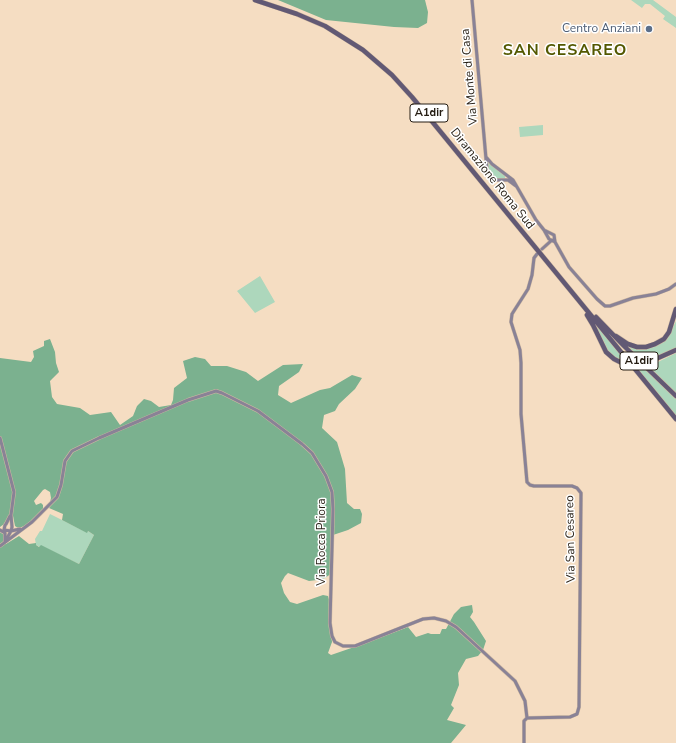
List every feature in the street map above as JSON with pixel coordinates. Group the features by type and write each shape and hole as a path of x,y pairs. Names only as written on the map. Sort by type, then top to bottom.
{"highway":[{"name":"Diramazione Roma Sud","path":"255,0 325,26 359,47 386,69 412,97 676,419"},
{"name":"Diramazione Roma Sud","path":"263,0 298,11 332,27 359,44 387,67 414,95 603,325"},
{"path":"576,298 593,325 605,350 614,359 624,364"},
{"path":"603,325 622,340 633,346 643,348 656,344 664,339 669,332 676,309"},
{"name":"A1dir","path":"603,325 640,363 676,396"},
{"path":"649,362 676,350"}],"street":[{"name":"Via Monte di Casa","path":"472,0 487,170 490,176 496,181 509,181 516,186"},
{"path":"486,155 492,164 512,179 535,219 551,239 557,244 566,264 605,306 610,306 633,298 656,294 669,289 676,284"},
{"path":"542,249 548,244 554,235 544,230"},
{"name":"Via San Cesareo","path":"527,718 570,717 576,714 578,710 581,577 581,493 577,488 572,486 534,486 527,482 521,414 522,363 520,350 511,324 511,317 528,289 534,259 537,254"},
{"name":"Via Rocca Priora","path":"4,542 33,522 57,497 66,461 72,451 98,438 204,394 216,392 227,395 258,411 302,444 312,453 326,476 332,492 334,509 330,623 335,642 345,647 359,646 423,619 439,618 452,623 512,678 520,689 524,699 527,718"},
{"path":"0,438 14,492 11,515 11,531 0,546"},
{"path":"11,515 5,525 0,529 4,531 11,531 24,528"},
{"path":"5,525 8,523 17,529 24,528"},
{"path":"4,542 5,525"},
{"path":"524,743 524,721 527,718"}],"green space":[{"path":"278,0 425,0 428,12 427,23 418,28 326,20"},
{"path":"631,0 653,0 676,17 676,28 663,19 665,16 650,4 645,4 642,8"},
{"path":"543,125 543,135 520,137 519,127"},
{"path":"487,162 505,175 505,178 496,180 488,171"},
{"path":"260,276 275,302 255,313 237,291"},
{"path":"676,321 676,348 648,360 642,361 624,343 648,349 656,346 669,335"},
{"path":"594,322 628,363 617,359 608,352 602,343"},
{"path":"50,339 55,352 59,372 50,381 52,397 57,404 80,408 90,415 111,412 120,425 133,416 137,406 144,399 151,401 159,407 171,405 174,388 187,378 183,361 195,357 205,359 211,366 227,366 246,372 258,381 283,365 303,364 299,372 279,386 278,395 291,403 320,390 330,388 352,375 362,378 355,389 339,404 335,411 324,415 322,428 337,442 345,469 347,503 354,509 360,509 362,514 361,523 348,530 333,535 332,573 325,578 309,581 288,573 281,583 284,593 290,602 297,604 323,595 328,596 331,606 330,623 332,642 328,653 331,655 408,627 416,637 428,633 440,634 442,629 446,629 454,614 461,607 472,605 473,612 470,617 486,641 483,650 478,656 466,659 458,673 459,685 451,705 454,708 447,720 466,725 451,743 0,743 0,532 4,535 3,544 6,544 19,536 29,544 36,543 39,547 41,545 79,564 94,535 62,520 63,514 49,508 54,501 50,502 50,492 45,489 34,501 36,505 41,503 43,505 43,511 25,526 18,528 15,526 13,516 10,514 4,524 0,527 0,358 31,362 34,357 33,351 44,346 44,341"},
{"path":"676,353 676,393 647,366"},
{"path":"636,367 643,367 676,398 676,417"},
{"path":"50,514 94,535 79,564 36,545 35,539 40,531 42,531"}],"tunnel":[{"path":"624,364 636,365 649,362"}],"place":[{"name":"Centro Anziani","path":"649,29"}],"district":[{"name":"SAN CESAREO","path":"565,51"}]}
